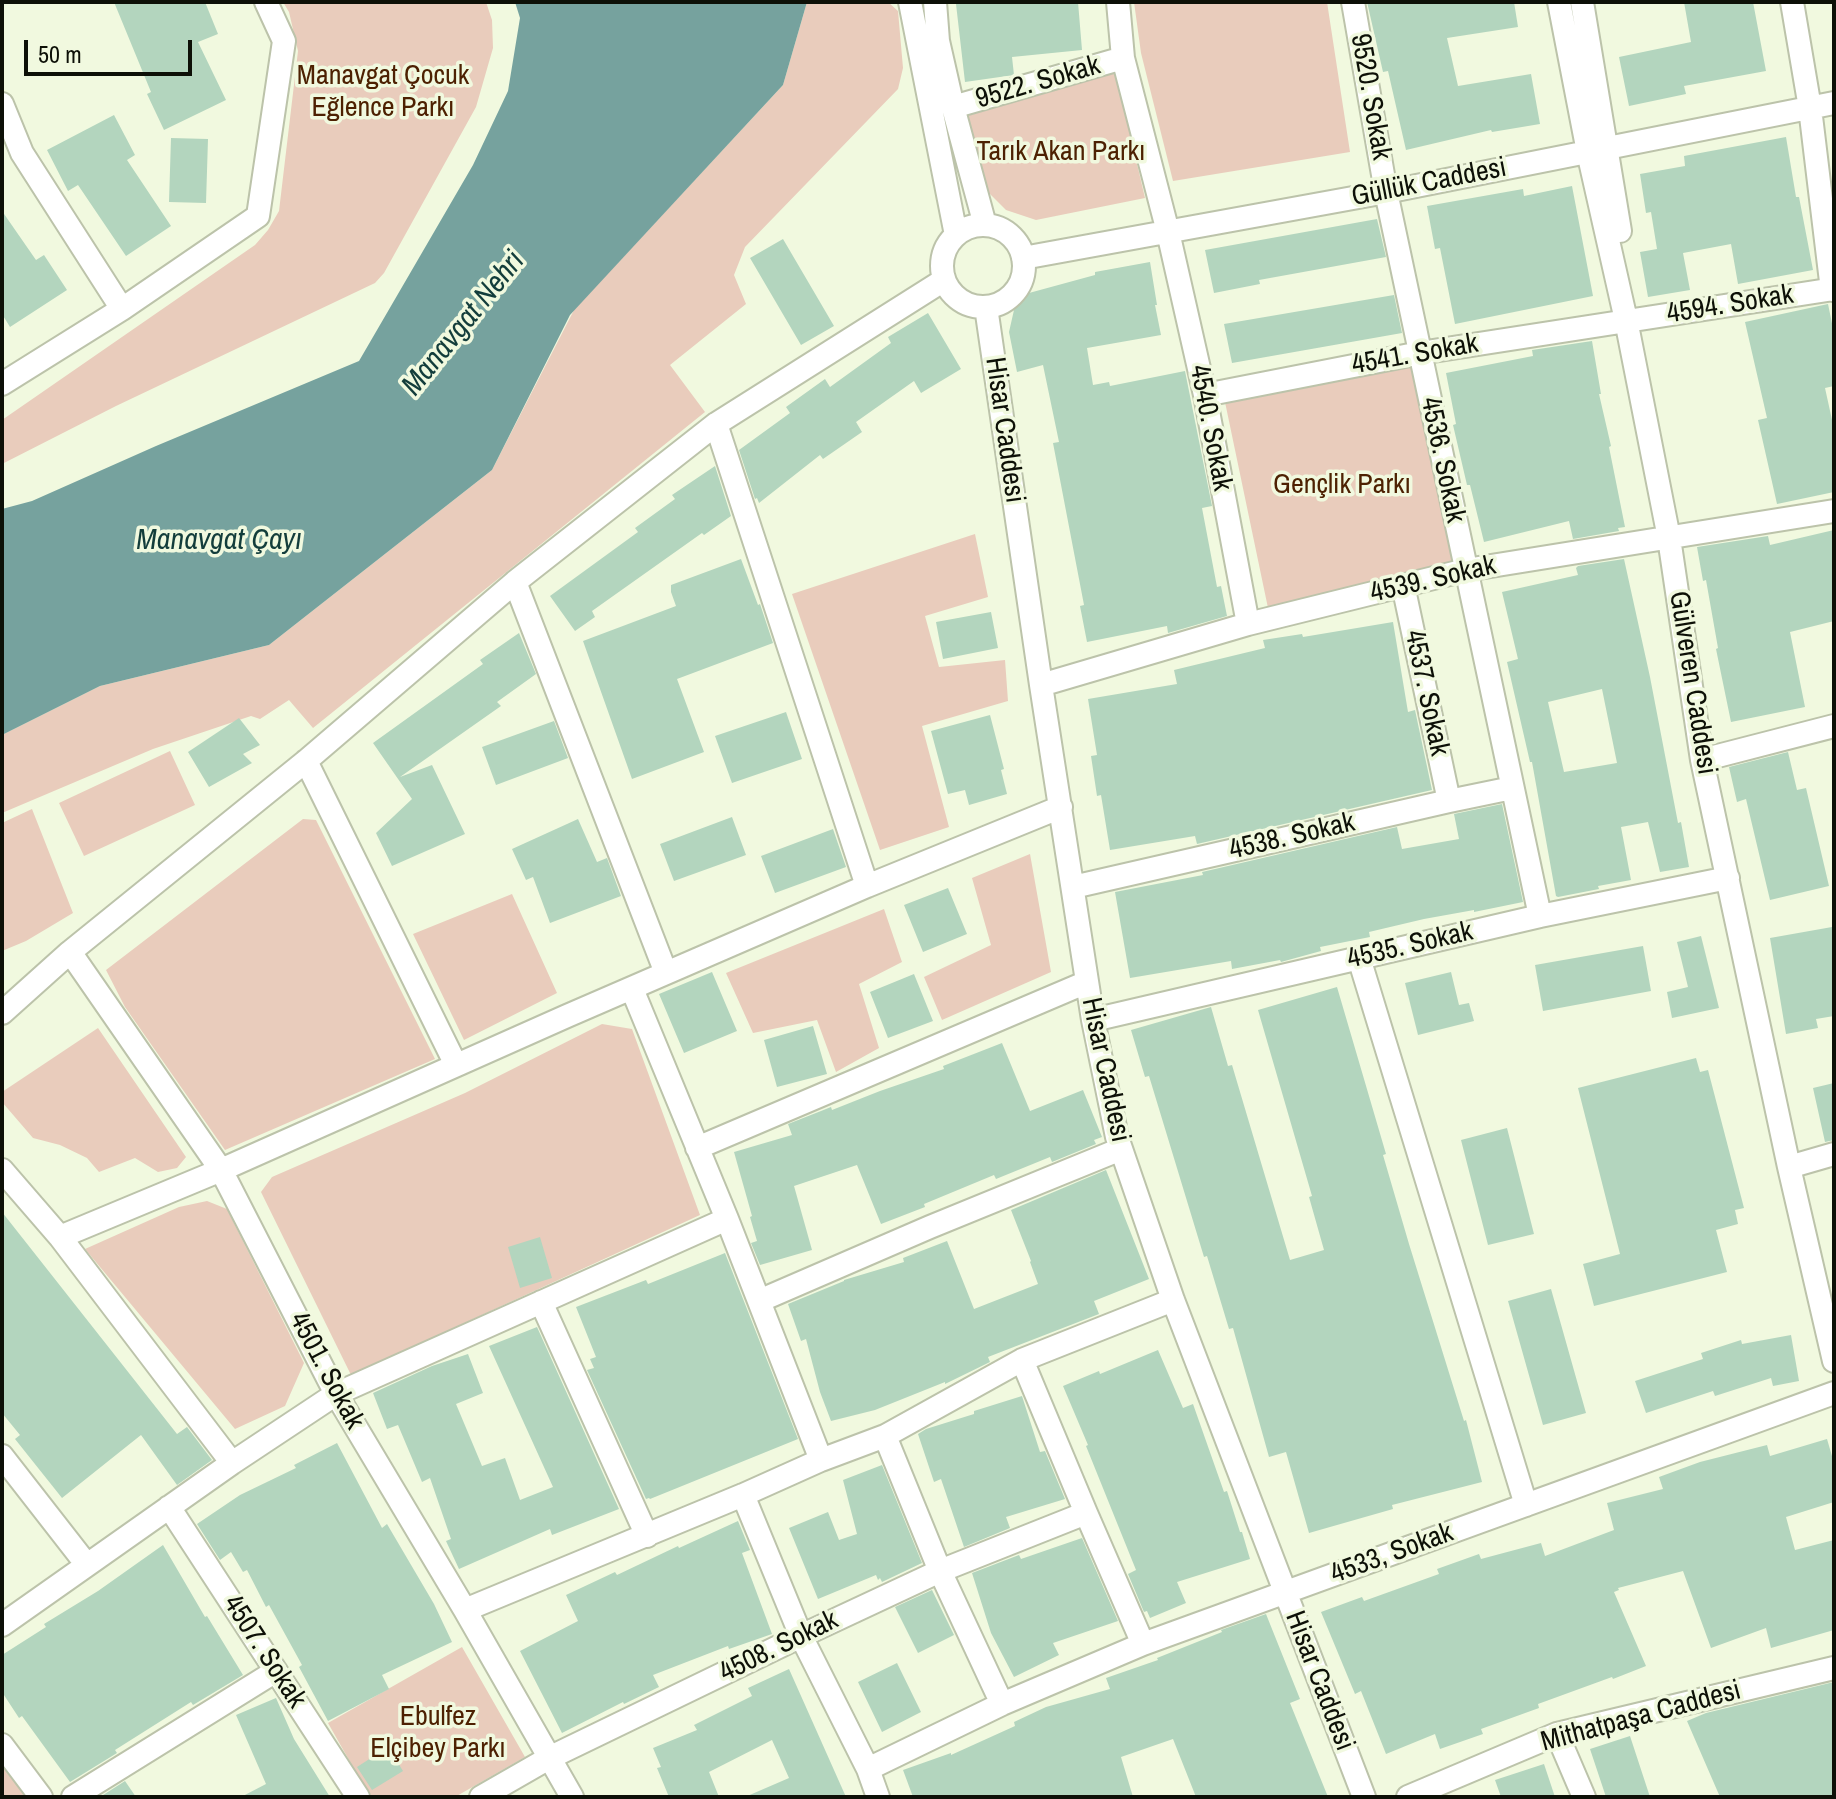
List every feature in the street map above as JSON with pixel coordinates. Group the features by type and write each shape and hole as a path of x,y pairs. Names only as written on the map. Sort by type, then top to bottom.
{"street":[{"path":"2,384 122,309 258,216 284,41 266,2"},
{"path":"910,2 956,235"},
{"path":"935,2 938,41 985,225"},
{"name":"4540. Sokak","path":"1118,2 1123,58 1168,232 1205,395 1248,624"},
{"name":"9520. Sokak","path":"1353,2 1386,192"},
{"name":"Gülveren Caddesi","path":"1559,2 1597,150 1630,320 1669,538 1702,760 1834,1361"},
{"name":"Gülveren Caddesi","path":"1582,2 1597,150"},
{"path":"1792,2 1810,108 1833,290"},
{"name":"9522. Sokak","path":"953,107 1123,58"},
{"name":"Güllük Caddesi","path":"1023,258 1386,192 1834,103"},
{"path":"2,104 22,153 122,309"},
{"name":"4536. Sokak","path":"1386,192 1540,916"},
{"path":"985,225 1006,232 1014,239 1023,258 1022,279 1017,289 1001,303 986,307 969,305 951,293 944,280 941,263 948,243 956,235 973,226 985,225"},
{"path":"2,1013 70,952 306,761 515,582 716,424 944,280"},
{"name":"4594. Sokak","path":"1630,320 1833,290"},
{"name":"Hisar Caddesi","path":"986,307 1087,982 1117,1137 1173,1300 1364,1797"},
{"name":"4541. Sokak","path":"1205,395 1420,353 1630,320"},
{"path":"716,424 867,886"},
{"name":"4539. Sokak","path":"1041,685 1248,624 1466,570 1834,511"},
{"path":"515,582 666,973"},
{"name":"4537. Sokak","path":"1403,585 1449,801"},
{"path":"1702,760 1834,726"},
{"path":"306,761 456,1065"},
{"name":"4538. Sokak","path":"1073,887 1512,788"},
{"path":"60,1237 221,1170 867,886 1061,807"},
{"name":"4535. Sokak","path":"1093,1020 1540,916 1728,878"},
{"name":"4501. Sokak","path":"70,952 221,1170 336,1394 572,1797"},
{"path":"1359,958 1526,1505"},
{"path":"697,1148 1087,982"},
{"path":"632,989 727,1219 821,1460"},
{"path":"759,1301 1121,1149"},
{"path":"1789,1167 1834,1154"},
{"path":"2,1170 60,1237 232,1463"},
{"path":"2,1625 232,1463 336,1394 727,1219"},
{"path":"465,1610 885,1436 1022,1360 1173,1300"},
{"path":"541,1302 647,1536"},
{"path":"1022,1360 1143,1644"},
{"name":"4533, Sokak","path":"868,1769 1002,1704 1143,1644 1834,1393"},
{"path":"885,1436 940,1571 1002,1704"},
{"path":"2,1456 87,1565"},
{"path":"743,1495 801,1636 868,1769 878,1797"},
{"name":"4507. Sokak","path":"169,1507 358,1797"},
{"name":"4508. Sokak","path":"481,1797 549,1758 801,1636 940,1571 1086,1513"},
{"name":"Mithatpaşa Caddesi","path":"1408,1797 1557,1734 1834,1668"},
{"path":"73,1797 276,1671"},
{"path":"1557,1734 1584,1797"},
{"path":"2,1745 41,1797"}],"green space":[{"name":"Manavgat Çocuk Eğlence Parkı","path":"283,2 486,2 492,20 493,48 476,107 384,273 375,283 116,406 2,464 2,420 255,245 268,230 279,211 298,51 289,12"},
{"path":"807,2 888,2 898,11 903,68 898,89 745,247 734,275 746,304 670,365 705,412 313,728 289,700 260,719 251,716 153,749 2,813 2,735 100,686 269,645 492,470 574,310 783,85"},
{"path":"1134,2 1327,2 1350,152 1173,181 1141,53"},
{"name":"Tarık Akan Parkı","path":"1115,70 1145,198 1036,220 1006,210 983,187 964,117"},
{"name":"Gençlik Parkı","path":"1416,362 1460,568 1268,608 1225,402"},
{"path":"975,534 988,597 925,616 939,667 1005,660 1008,701 922,726 949,827 880,850 792,594"},
{"path":"170,751 195,805 84,856 59,803"},
{"path":"32,809 73,913 26,941 2,951 2,823"},
{"path":"303,819 316,820 435,1059 225,1150 125,1007 106,970"},
{"path":"1030,854 1051,972 942,1020 924,977 991,945 972,878"},
{"path":"512,894 557,993 464,1040 413,934"},
{"path":"884,909 902,962 859,984 879,1048 836,1072 817,1020 753,1033 726,973"},
{"path":"602,1024 632,1029 700,1215 351,1375 261,1192 272,1177 465,1093"},
{"path":"98,1028 186,1157 177,1168 158,1172 135,1158 99,1172 87,1158 60,1145 33,1138 2,1102 2,1092"},
{"path":"207,1201 227,1209 304,1363 285,1406 235,1429 85,1249 179,1207"},
{"name":"Ebulfez Elçibey Parkı","path":"462,1647 525,1757 455,1797 370,1797 328,1723"},
{"path":"2,1764 29,1797 2,1797"}],"water":[{"name":"Manavgat Çayı","path":"515,2 807,2 783,85 570,315 492,470 269,645 100,686 2,735 2,509 32,501 359,361 473,165 508,91 520,18"}],"building":[{"path":"114,2 205,2 218,34 198,42 226,100 164,130 147,94 151,92"},
{"path":"1078,2 1082,50 1012,57 1014,75 965,82 956,4"},
{"path":"1367,2 1514,2 1518,27 1447,38 1458,86 1531,74 1540,124 1491,130 1406,150 1388,71 1383,72"},
{"path":"1684,2 1753,2 1766,71 1684,86 1686,94 1629,106 1619,57 1691,42"},
{"path":"114,115 135,155 127,160 171,226 126,256 78,185 68,191 47,150"},
{"path":"1786,137 1813,270 1738,284 1731,244 1683,253 1690,290 1648,297 1640,252 1657,249 1651,212 1646,213 1640,174 1685,166 1684,156"},
{"path":"171,138 208,139 206,203 169,202"},
{"path":"1572,186 1593,296 1455,324 1440,248 1435,249 1427,206 1523,189 1524,196"},
{"path":"2,211 36,260 44,255 67,290 10,327 2,314"},
{"path":"1377,219 1386,257 1259,280 1260,284 1214,293 1205,250"},
{"path":"783,239 834,326 801,345 750,258"},
{"path":"1150,262 1161,335 1087,348 1093,385 1109,382 1110,386 1185,371 1212,506 1202,508 1217,587 1221,586 1227,616 1168,633 1167,626 1087,642 1080,606 1084,605 1053,443 1059,442 1043,365 1017,372 1009,332 1014,310 1029,293 1095,275 1095,272"},
{"path":"1394,295 1402,333 1232,363 1224,324"},
{"path":"1828,304 1834,333 1834,386 1825,388 1834,429 1834,492 1777,504 1758,420 1767,418 1745,322"},
{"path":"928,313 961,369 921,393 914,381 856,422 862,432 823,459 820,455 759,503 739,450 790,413 786,407 825,379 830,387 891,343 888,337"},
{"path":"1592,341 1625,527 1618,528 1619,531 1573,539 1569,521 1484,542 1453,425 1456,424 1446,373 1533,356 1532,350"},
{"path":"715,466 731,516 592,611 595,617 575,631 550,596 638,532 635,528 675,499 672,495"},
{"path":"1834,530 1834,621 1790,632 1805,707 1731,722 1706,580 1703,581 1697,547 1768,536 1770,545"},
{"path":"741,559 773,643 677,679 704,752 632,779 583,641 676,606 671,585"},
{"path":"1624,559 1689,867 1660,872 1648,822 1621,827 1631,880 1558,897 1532,762 1507,662 1518,659 1502,592 1578,575 1578,566","holes":["1602,689 1617,763 1564,772 1548,702"]},
{"path":"991,612 998,648 943,659 936,622"},
{"path":"1393,622 1408,712 1415,710 1432,790 1197,844 1195,836 1110,850 1091,756 1097,755 1088,699 1177,684 1174,670 1265,648 1263,640 1302,634 1303,637"},
{"path":"519,633 536,674 497,702 501,706 400,777 432,765 465,834 392,866 376,833 412,799 373,743 483,664 480,660"},
{"path":"786,712 802,759 732,783 715,736"},
{"path":"990,715 1007,794 969,805 965,790 948,794 931,731"},
{"path":"239,718 260,745 243,754 252,763 209,787 188,752"},
{"path":"554,721 568,758 496,785 482,747"},
{"path":"1788,752 1797,790 1806,788 1829,886 1770,900 1746,799 1737,802 1729,767"},
{"path":"1502,804 1523,902 1369,932 1370,937 1320,947 1321,951 1281,962 1232,969 1231,961 1130,978 1115,892 1203,875 1202,872 1397,827 1402,849 1459,839 1454,814"},
{"path":"732,817 746,855 674,881 660,844"},
{"path":"578,819 597,862 607,858 621,896 550,923 533,877 526,880 512,849"},
{"path":"833,829 846,867 775,893 761,856"},
{"path":"948,888 967,934 923,952 904,905"},
{"path":"1832,927 1834,1016 1816,1019 1818,1028 1786,1034 1770,938"},
{"path":"1701,936 1719,1008 1672,1018 1667,992 1688,987 1677,942"},
{"path":"1643,946 1651,991 1543,1011 1535,965"},
{"path":"712,972 737,1031 684,1053 659,994"},
{"path":"1451,972 1459,1005 1469,1003 1474,1021 1418,1035 1405,983"},
{"path":"914,974 933,1021 888,1038 870,992"},
{"path":"1337,987 1409,1244 1466,1420 1482,1482 1392,1505 1393,1509 1309,1533 1286,1452 1269,1457 1233,1328 1229,1329 1207,1256 1204,1257 1149,1076 1145,1077 1131,1030 1211,1007 1228,1066 1232,1065 1290,1260 1324,1250 1309,1197 1312,1196 1258,1010"},
{"path":"813,1026 827,1074 777,1087 764,1040"},
{"path":"1002,1043 1030,1111 1083,1090 1102,1137 1094,1140 1096,1144 1052,1162 1050,1157 996,1179 994,1175 881,1224 857,1165 794,1186 812,1250 760,1265 751,1243 757,1241 734,1152 792,1135 788,1124 944,1069 943,1066"},
{"path":"1696,1058 1700,1072 1708,1070 1744,1208 1735,1210 1738,1224 1716,1230 1727,1272 1594,1306 1583,1264 1620,1254 1578,1088"},
{"path":"1834,1083 1834,1140 1825,1142 1813,1088"},
{"path":"1507,1128 1534,1234 1488,1245 1461,1140"},
{"path":"1106,1170 1149,1279 1094,1301 1099,1314 988,1357 990,1362 945,1384 875,1410 831,1421 806,1339 801,1341 788,1304 844,1280 904,1262 903,1258 947,1241 974,1309 1038,1284 1011,1210"},
{"path":"2,1212 177,1434 187,1427 212,1460 177,1485 141,1435 62,1498 15,1439 20,1435 2,1413"},
{"path":"540,1237 552,1278 520,1288 508,1247"},
{"path":"725,1253 798,1439 646,1499 587,1370 594,1368 590,1359 596,1357 576,1307 646,1280 648,1284"},
{"path":"1551,1289 1586,1413 1543,1425 1508,1301"},
{"path":"537,1327 619,1509 552,1535 550,1529 459,1569 446,1541 451,1539 430,1478 422,1482 398,1425 387,1429 373,1393 432,1366 468,1354 483,1393 456,1404 482,1466 505,1458 520,1500 553,1487 489,1346"},
{"path":"1791,1335 1799,1381 1773,1386 1771,1378 1715,1396 1713,1391 1646,1413 1635,1381 1703,1359 1701,1353 1741,1340 1742,1344"},
{"path":"1158,1350 1183,1408 1193,1404 1250,1559 1177,1582 1186,1603 1150,1618 1147,1611 1144,1612 1128,1574 1136,1570 1063,1386"},
{"path":"1022,1396 1040,1452 1045,1451 1065,1499 1006,1517 1010,1528 964,1547 941,1479 934,1482 918,1434"},
{"path":"1827,1439 1834,1463 1834,1502 1786,1517 1795,1550 1834,1540 1834,1630 1771,1648 1766,1628 1711,1648 1683,1571 1618,1588 1614,1592 1646,1666 1538,1704 1539,1708 1481,1729 1483,1734 1440,1749 1435,1734 1386,1754 1361,1691 1355,1694 1321,1612 1362,1597 1364,1601 1439,1574 1437,1569 1479,1554 1481,1559 1541,1543 1545,1556 1614,1530 1607,1503 1663,1489 1659,1477 1700,1462 1767,1445 1770,1456"},
{"path":"337,1443 382,1528 387,1524 434,1604 452,1642 382,1675 389,1689 328,1721 299,1667 302,1665 247,1570 243,1572 231,1552 220,1560 197,1524 240,1495 296,1468 294,1465"},
{"path":"882,1465 922,1563 882,1582 876,1575 818,1599 789,1528 828,1512 839,1540 857,1534 843,1480"},
{"path":"738,1521 750,1550 742,1553 772,1634 729,1649 728,1646 653,1675 659,1687 562,1733 520,1651 578,1621 566,1595"},
{"path":"1082,1538 1118,1621 1053,1643 1059,1655 1014,1677 991,1633 972,1573 1019,1555 1021,1559"},
{"path":"163,1545 243,1675 193,1705 191,1702 70,1782 2,1692 2,1655"},
{"path":"932,1590 954,1635 918,1653 895,1607"},
{"path":"1266,1614 1300,1699 1290,1703 1328,1797 1196,1797 1173,1739 1121,1757 1133,1797 913,1797 903,1770 951,1755 1015,1726 1014,1722 1046,1707 1110,1689 1106,1678 1158,1660 1221,1630"},
{"path":"897,1663 921,1712 882,1732 858,1682"},
{"path":"789,1669 846,1797 745,1797 789,1778 772,1740 709,1772 719,1797 669,1797 657,1768 661,1767 653,1748 697,1730 694,1725 752,1696 748,1688"},
{"path":"1834,1682 1834,1797 1720,1797 1687,1721 1706,1713"},
{"path":"276,1698 294,1739 330,1797 241,1797 266,1784 236,1715"},
{"path":"1630,1736 1650,1797 1606,1797 1590,1749"},
{"path":"388,1747 403,1771 372,1790 357,1767"},
{"path":"1544,1764 1555,1797 1501,1797 1495,1780"},
{"path":"125,1781 136,1797 100,1797"}],"water label":[{"name":"Manavgat Nehri","path":"464,324"}]}
